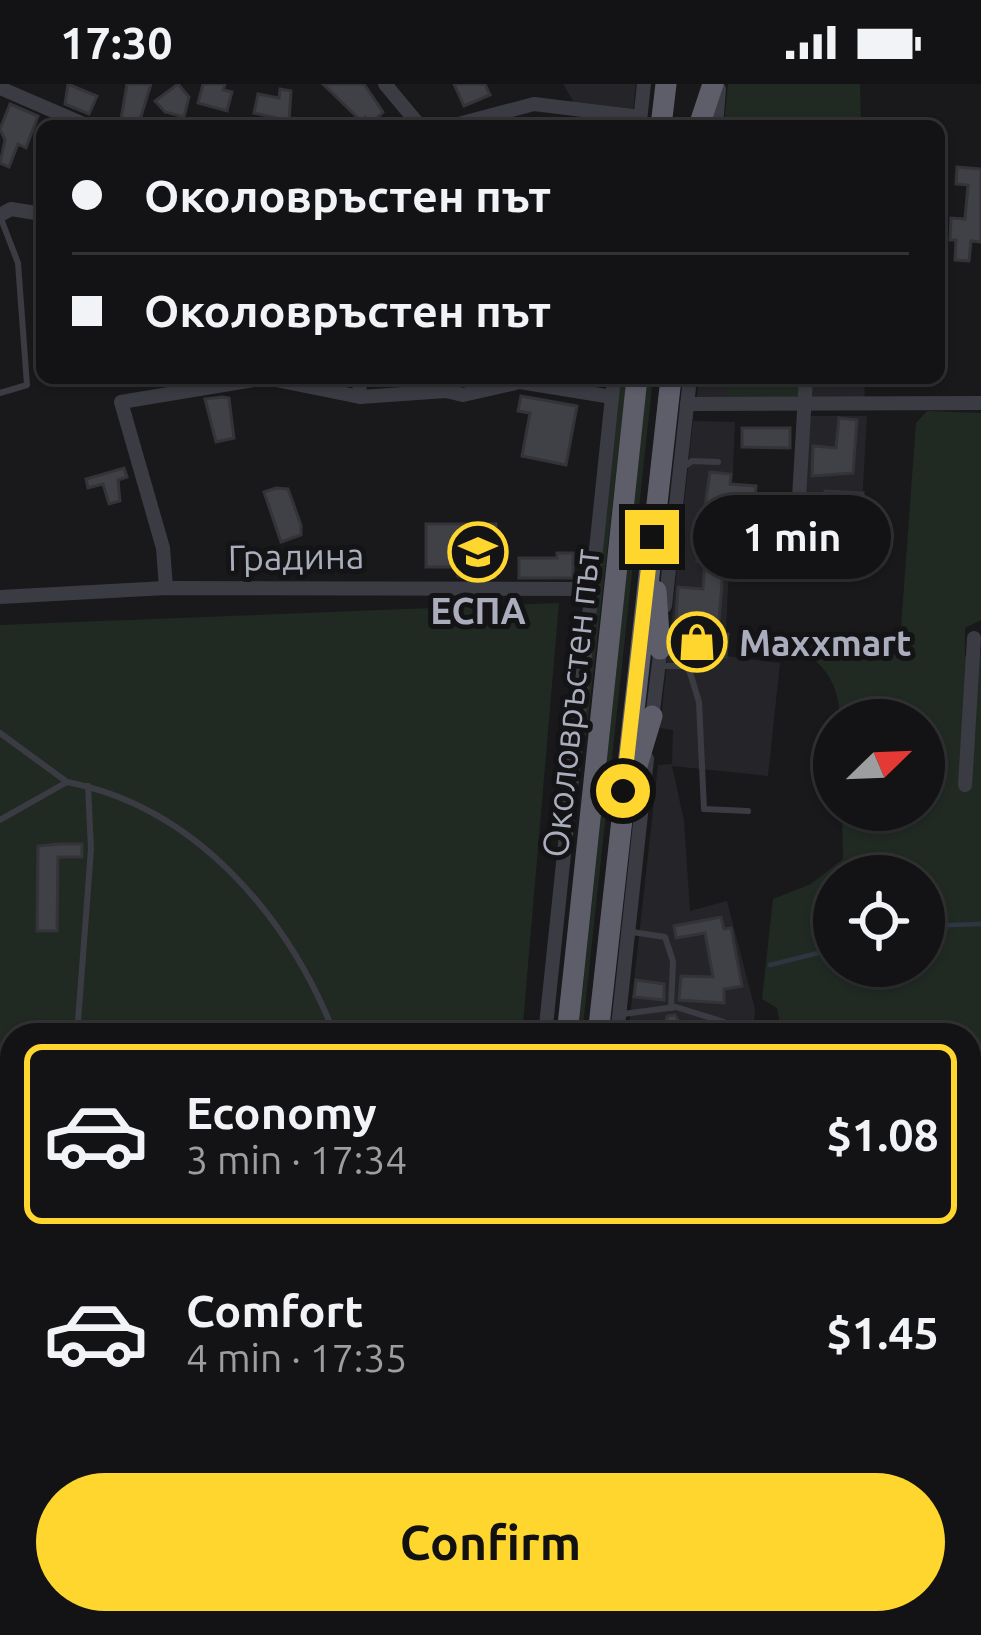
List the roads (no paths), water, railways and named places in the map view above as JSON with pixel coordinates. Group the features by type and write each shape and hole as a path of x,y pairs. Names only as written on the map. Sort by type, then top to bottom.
{"highway":[{"path":"648,120 665,84"},
{"path":"698,120 701,84"},
{"path":"701,120 716,84"},
{"name":"Околовръстен път","path":"568,1023 636,384"},
{"name":"Околовръстен път","path":"599,1023 670,384"},
{"path":"652,537 659,657"},
{"path":"619,827 652,716"}],"street":[{"path":"385,84 415,120"},
{"path":"644,84 647,120"},
{"path":"716,84 716,120"},
{"path":"0,88 74,120"},
{"path":"474,120 534,104 629,120"},
{"path":"0,216 10,209 36,213"},
{"path":"166,588 163,548 121,402 201,384"},
{"path":"296,384 360,397 446,391 464,395 490,384"},
{"path":"359,384 360,397"},
{"path":"527,384 613,397"},
{"path":"546,1023 614,384"},
{"path":"618,1023 689,384"},
{"path":"796,549 806,384"},
{"path":"687,404 981,403"},
{"name":"Градина","path":"0,597 166,588 592,589"},
{"path":"958,647 978,636"},
{"path":"964,785 978,636"}],"lane":[{"path":"0,216 18,262 27,385 0,393"},
{"path":"680,471 692,461 718,462"},
{"path":"659,657 688,666 699,702 704,809 748,811"},
{"path":"0,734 67,782 154,810 217,859 289,942 315,984 330,1023"},
{"path":"0,820 67,782"},
{"path":"78,1023 91,849 88,786"},
{"path":"628,932 665,937 673,961 671,1008"},
{"path":"619,1014 671,1008 724,1023"}],"waterway":[{"path":"945,925 981,924"},
{"path":"770,965 813,954"}],"place":[{"name":"ЕСПА","path":"478,552"},
{"name":"Maxxmart","path":"697,642"}]}
